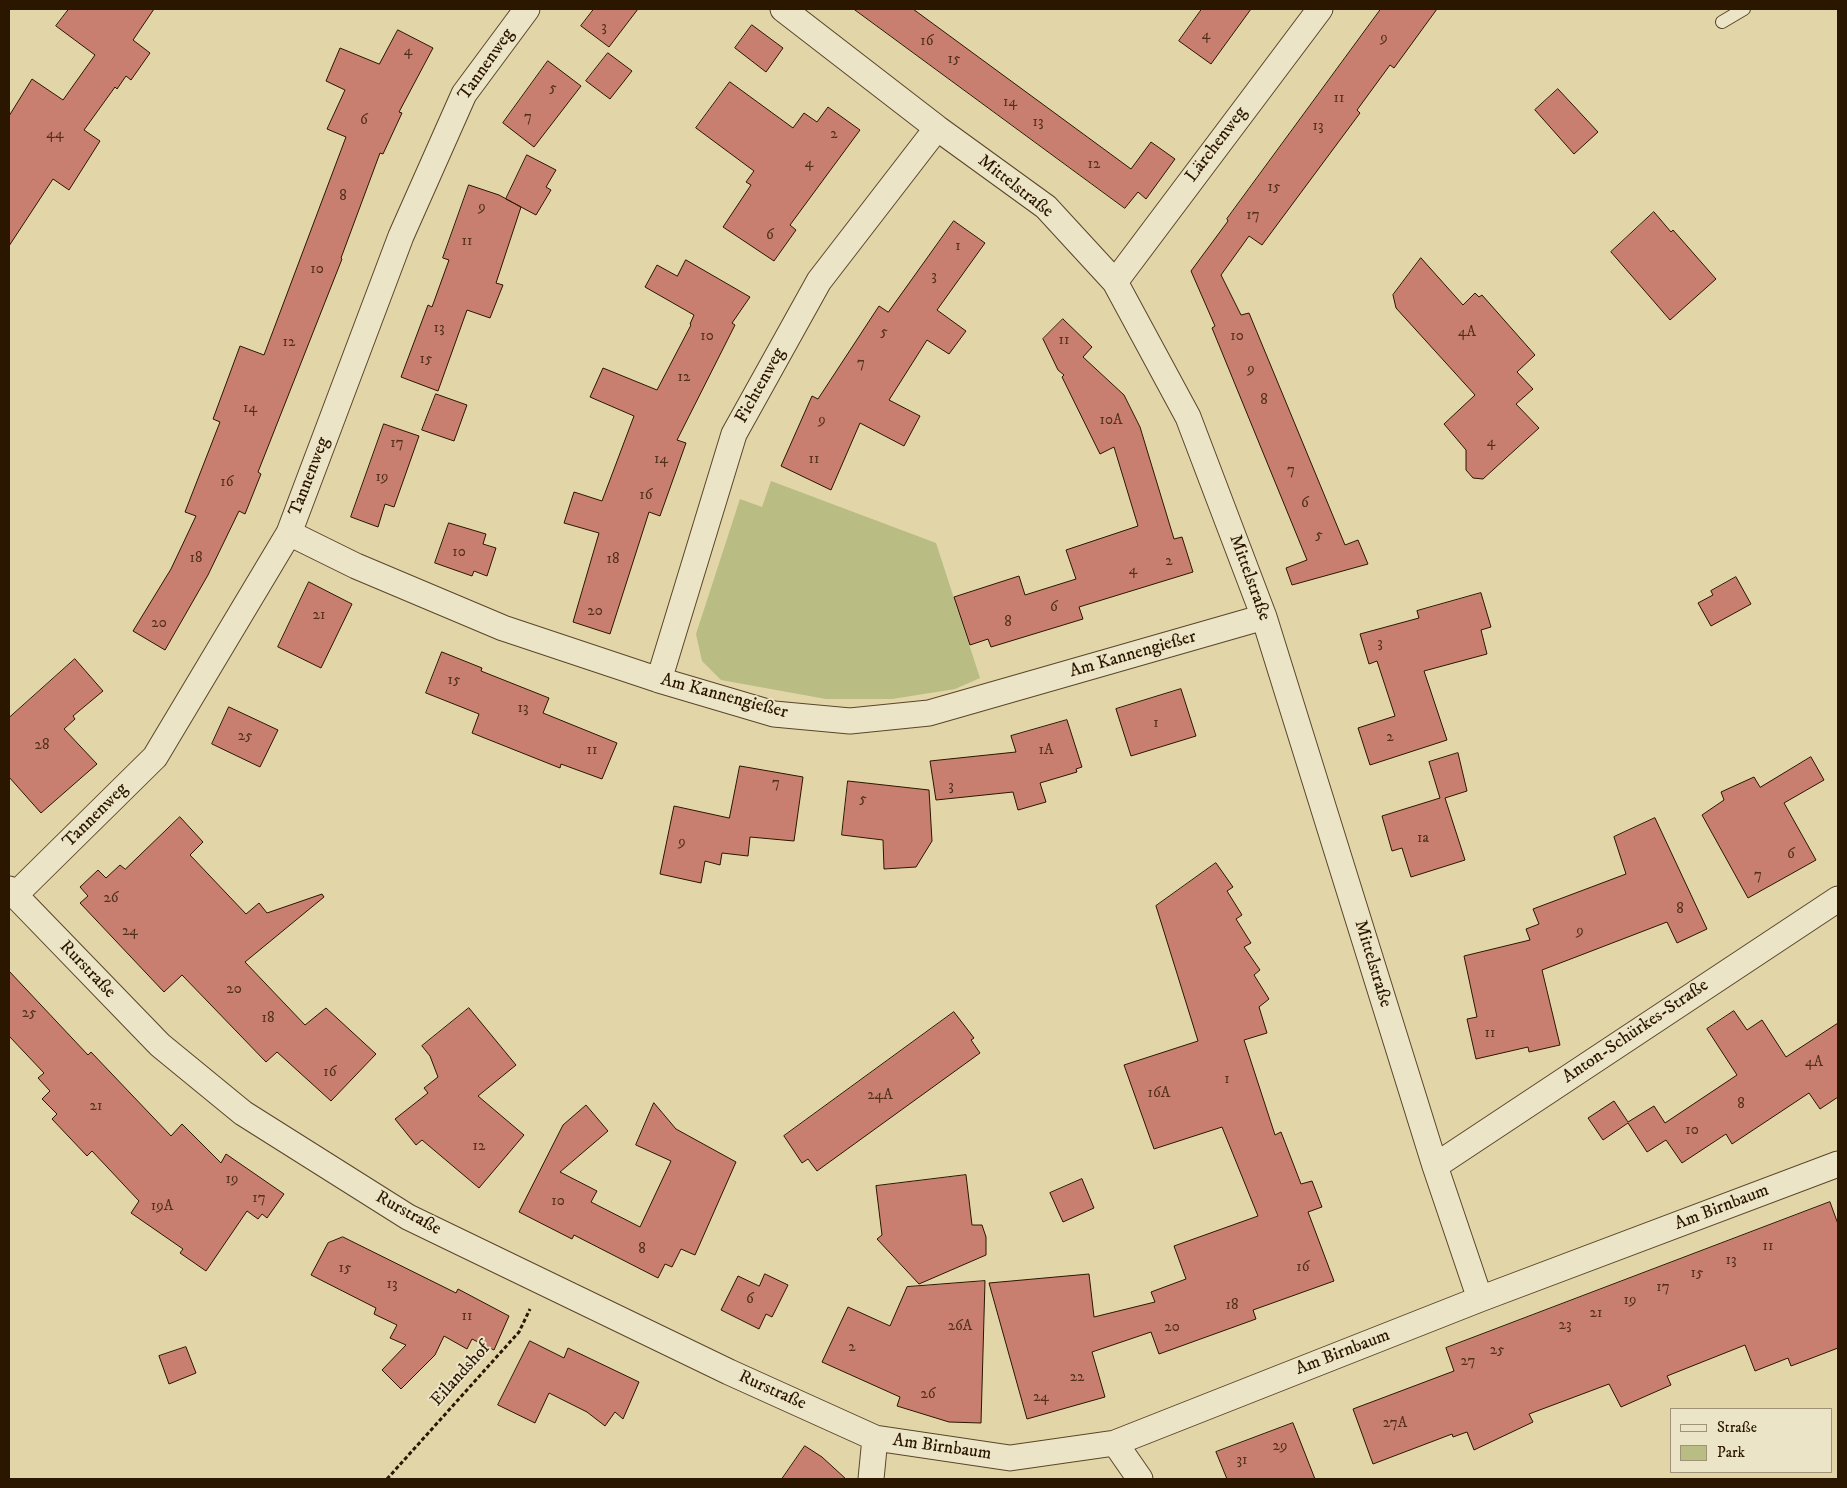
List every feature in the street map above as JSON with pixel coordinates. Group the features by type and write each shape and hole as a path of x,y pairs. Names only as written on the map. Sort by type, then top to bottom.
{"street":[{"name":"Tannenweg","path":"12,893 155,757 289,533 401,236 464,94 527,9"},
{"name":"Mittelstraße","path":"783,9 937,128 1046,207 1115,282 1188,417 1264,617 1435,1166 1480,1299"},
{"name":"Lärchenweg","path":"1115,282 1320,9"},
{"name":"Fichtenweg","path":"659,680 734,434 819,281 937,128"},
{"name":"Am Kannengießer","path":"289,533 356,566 503,628 659,680 774,714 850,720 928,713 1264,617"},
{"name":"Rurstraße","path":"12,893 160,1045 243,1113 408,1217 544,1281 729,1372 875,1438"},
{"name":"Anton-Schürkes-Straße","path":"1435,1166 1838,899"},
{"name":"Am Birnbaum","path":"871,1479 875,1438 1010,1458 1115,1443 1480,1299 1838,1164"},
{"path":"1115,1443 1140,1479"}],"lane":[{"path":"1722,22 1744,9"}],"path":[{"name":"Eilandshof","path":"386,1479 519,1332 544,1281"}],"green space":[{"path":"771,481 936,543 980,678 955,689 892,699 826,699 721,680 702,661 696,634 740,499 762,507"}],"building":[{"path":"69,9 154,9 133,40 150,53 131,80 126,76 117,89 115,87 84,130 100,141 69,190 53,179 9,246 9,116 32,79 63,100 95,55 56,26"},
{"path":"594,9 638,9 609,47 581,26"},
{"path":"854,9 913,9 1131,169 1151,142 1175,159 1146,199 1138,192 1125,208"},
{"path":"1202,9 1251,9 1211,64 1179,41"},
{"path":"1381,9 1437,9 1394,68 1390,65 1357,110 1360,113 1262,245 1249,236 1221,275 1241,315 1249,313 1345,545 1358,540 1368,564 1292,585 1286,568 1307,560 1212,328 1215,326 1191,271"},
{"path":"752,25 783,48 766,72 735,48"},
{"path":"398,30 433,48 399,112 402,113 383,154 380,153 342,259 258,472 261,474 245,514 239,511 208,575 165,650 133,631 171,569 196,516 185,512 220,422 213,419 240,346 264,355 346,137 327,129 345,90 326,81 340,48 379,64"},
{"path":"608,53 632,71 610,99 586,81"},
{"path":"548,61 581,86 534,147 503,123"},
{"path":"730,82 793,128 804,113 817,122 828,107 860,130 790,225 796,230 774,261 723,227 751,185 746,182 754,171 696,128"},
{"path":"1558,89 1598,132 1574,154 1535,110"},
{"path":"527,155 556,170 546,187 551,190 536,215 506,199"},
{"path":"469,185 499,195 521,207 496,283 503,285 490,318 467,310 438,391 401,377 428,305 432,307 449,260 443,258"},
{"path":"1654,212 1671,232 1673,230 1716,279 1670,320 1611,252"},
{"path":"954,221 985,243 937,310 966,331 949,354 927,340 889,400 920,416 904,446 860,423 831,490 781,466 812,396 818,399 879,306 888,312"},
{"path":"1421,258 1463,305 1475,293 1479,297 1482,295 1535,355 1517,372 1533,389 1516,404 1539,428 1483,479 1473,478 1466,470 1466,450 1444,424 1475,395 1396,308 1393,295"},
{"path":"686,260 750,297 732,323 735,325 677,440 686,443 660,516 649,512 610,634 573,622 599,533 564,523 574,492 602,501 634,416 590,397 603,368 657,390 691,325 694,315 645,287 657,265 677,276"},
{"path":"1063,319 1092,347 1083,357 1124,395 1140,427 1174,539 1182,537 1193,572 1079,607 1083,619 991,647 988,639 970,645 954,597 1019,576 1025,595 1076,579 1066,550 1138,526 1114,447 1100,454 1062,377 1064,375 1058,370 1043,339"},
{"path":"436,394 467,405 454,441 422,430"},
{"path":"384,424 419,436 394,507 385,504 378,527 351,517"},
{"path":"449,523 486,534 483,544 496,548 487,576 474,571 472,576 435,563"},
{"path":"1736,577 1751,604 1711,626 1698,603 1713,595 1711,591"},
{"path":"309,582 352,604 321,668 278,647"},
{"path":"1481,593 1491,627 1481,630 1487,654 1424,671 1447,740 1370,765 1358,728 1395,716 1377,661 1369,664 1360,634 1419,618 1417,611"},
{"path":"442,652 482,668 481,671 549,698 543,713 617,743 602,779 561,764 560,768 472,733 479,714 426,693"},
{"path":"75,659 103,691 73,716 75,719 64,729 97,764 41,813 9,777 9,718"},
{"path":"1181,689 1196,736 1131,756 1116,709"},
{"path":"229,707 278,730 260,767 212,744"},
{"path":"1067,720 1082,767 1076,769 1077,772 1040,783 1046,802 1018,810 1013,792 936,800 930,761 1016,752 1011,736"},
{"path":"1458,753 1467,791 1445,798 1465,860 1411,877 1402,848 1392,851 1382,816 1440,798 1429,762"},
{"path":"1811,757 1824,780 1784,803 1816,860 1748,898 1702,815 1724,800 1721,792 1754,777 1760,787"},
{"path":"740,766 803,777 794,841 750,837 748,856 722,853 720,865 705,861 701,883 660,874 674,806 729,818"},
{"path":"848,781 929,790 932,841 916,867 884,869 883,840 842,835"},
{"path":"180,817 203,842 190,855 246,914 259,903 267,913 322,894 324,897 245,962 305,1025 326,1008 376,1054 331,1101 277,1052 266,1062 182,975 164,992 80,903 88,896 80,887 98,870 106,878 120,865 125,869"},
{"path":"1655,818 1707,929 1677,943 1667,922 1542,970 1560,1045 1529,1052 1528,1047 1476,1059 1467,1019 1477,1017 1464,956 1530,940 1526,929 1539,924 1533,909 1626,874 1614,837"},
{"path":"1216,863 1233,887 1227,891 1242,915 1236,919 1251,943 1244,947 1260,970 1254,975 1269,999 1259,1007 1267,1033 1244,1040 1275,1135 1281,1132 1301,1184 1312,1181 1322,1207 1308,1212 1334,1281 1253,1310 1256,1319 1159,1354 1151,1332 1092,1352 1105,1397 1027,1419 989,1283 1089,1274 1094,1317 1155,1302 1151,1292 1186,1279 1174,1246 1258,1216 1222,1127 1154,1149 1124,1065 1198,1041 1156,906"},
{"path":"9,971 88,1055 91,1052 171,1136 182,1124 221,1163 226,1154 284,1194 267,1218 262,1214 258,1219 247,1211 206,1271 180,1253 183,1249 131,1213 139,1201 92,1151 87,1156 52,1119 57,1114 42,1099 50,1091 38,1078 44,1073 9,1036"},
{"path":"469,1008 516,1065 478,1096 524,1135 479,1188 422,1140 416,1145 395,1119 428,1093 424,1088 438,1077 430,1056 422,1046"},
{"path":"1734,1011 1747,1030 1762,1020 1786,1057 1838,1023 1838,1097 1820,1109 1809,1093 1732,1144 1726,1134 1682,1163 1666,1140 1647,1152 1628,1123 1603,1140 1588,1118 1614,1101 1628,1122 1654,1106 1665,1123 1737,1075 1707,1029"},
{"path":"954,1012 974,1038 971,1040 980,1053 817,1171 808,1159 802,1163 784,1136"},
{"path":"654,1103 676,1129 736,1162 695,1255 681,1249 672,1267 665,1264 658,1278 574,1235 572,1239 519,1212 563,1125 586,1105 608,1131 560,1172 597,1191 591,1202 640,1227 671,1161 636,1145"},
{"path":"966,1175 972,1225 982,1225 986,1237 986,1255 919,1284 877,1239 882,1235 876,1186"},
{"path":"1082,1179 1094,1208 1063,1222 1050,1193"},
{"path":"1830,1202 1838,1224 1838,1348 1791,1366 1788,1358 1755,1371 1745,1345 1667,1376 1671,1385 1621,1407 1609,1384 1529,1414 1533,1422 1474,1450 1467,1432 1453,1437 1452,1434 1373,1464 1353,1409 1454,1371 1446,1348"},
{"path":"343,1237 456,1293 458,1289 509,1316 494,1350 472,1339 467,1349 444,1336 435,1355 401,1389 382,1370 406,1345 390,1338 397,1325 374,1314 376,1308 311,1275 328,1243"},
{"path":"765,1274 788,1285 772,1317 766,1314 759,1329 721,1310 738,1276 759,1286"},
{"path":"985,1281 981,1423 949,1422 897,1406 900,1397 822,1362 848,1307 890,1326 907,1287"},
{"path":"530,1341 564,1358 568,1348 639,1382 623,1419 615,1412 605,1426 587,1412 549,1393 535,1423 498,1405"},
{"path":"186,1347 196,1373 169,1384 159,1356"},
{"path":"1293,1423 1315,1479 1227,1479 1216,1452"},
{"path":"805,1446 822,1457 846,1479 782,1479"}]}
